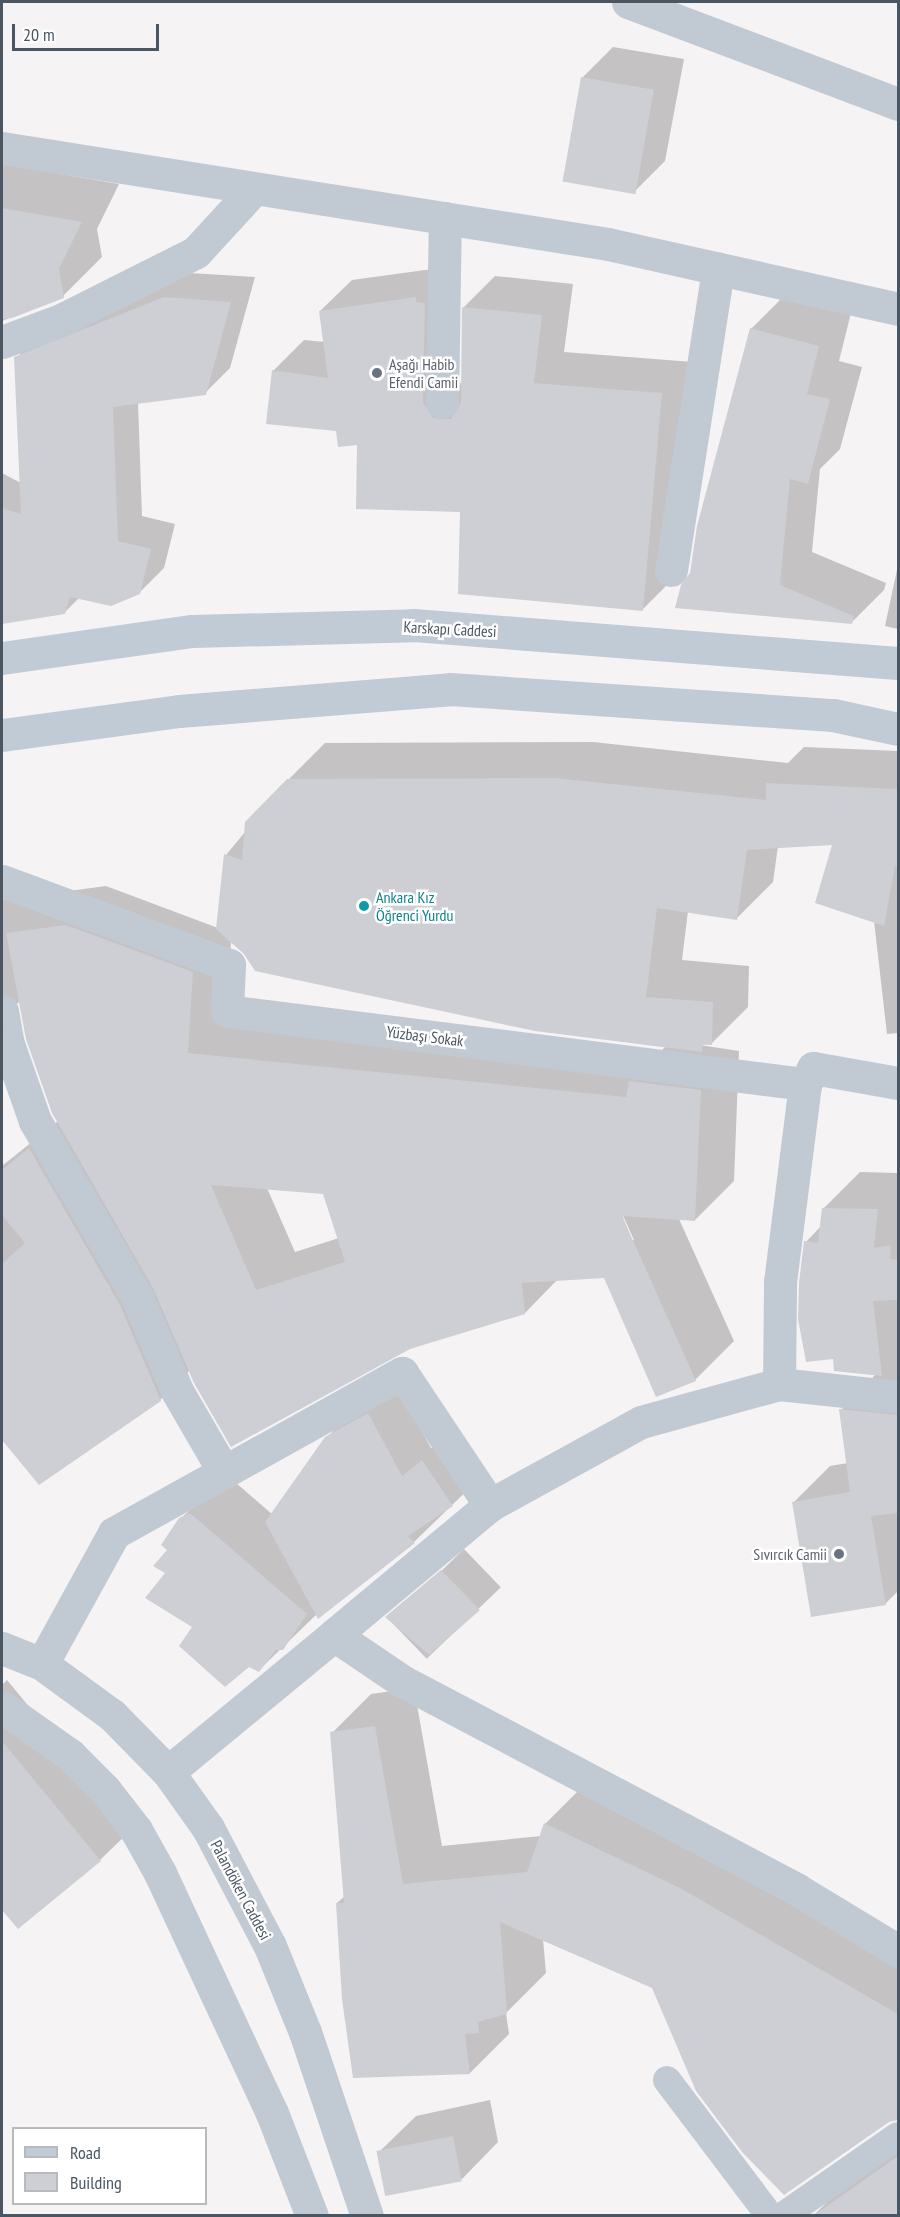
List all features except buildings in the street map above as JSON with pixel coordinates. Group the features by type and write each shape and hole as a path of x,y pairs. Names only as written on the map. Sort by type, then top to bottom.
{"main road":[{"name":"Karskapı Caddesi","path":"2,658 192,631 414,625 898,663"},
{"path":"2,735 179,711 450,689 833,715 898,729"}],"street":[{"path":"628,2 898,104"},
{"path":"2,148 608,244 898,309"},
{"path":"2,342 61,320 196,252 254,189"},
{"path":"442,402 445,218"},
{"path":"671,570 718,269"},
{"name":"Yüzbaşı Sokak","path":"2,881 229,965 227,1011 805,1084"},
{"path":"2,1011 8,1044 35,1121 137,1297 177,1391 224,1472"},
{"path":"780,1384 780,1282 805,1084 813,1068 898,1083"},
{"path":"42,1664 114,1533 402,1373 490,1504"},
{"path":"168,1772 490,1504 641,1422 780,1384 898,1397"},
{"path":"334,1635 402,1681 796,1889 898,1951"},
{"name":"Palandöken Caddesi","path":"2,1648 42,1664 112,1715 168,1772 208,1828 270,1946 305,2032 367,2216"},
{"path":"2,1707 70,1755 105,1790 136,1830 160,1873 272,2113 312,2216"}],"lane":[{"path":"667,2080 770,2216"},
{"path":"783,2216 898,2136"}],"place":[{"name":"Aşağı Habib Efendi Camii","path":"377,373"},
{"name":"Ankara Kız Öğrenci Yurdu","path":"364,906"},
{"name":"Sıvırcık Camii","path":"839,1554"}]}
